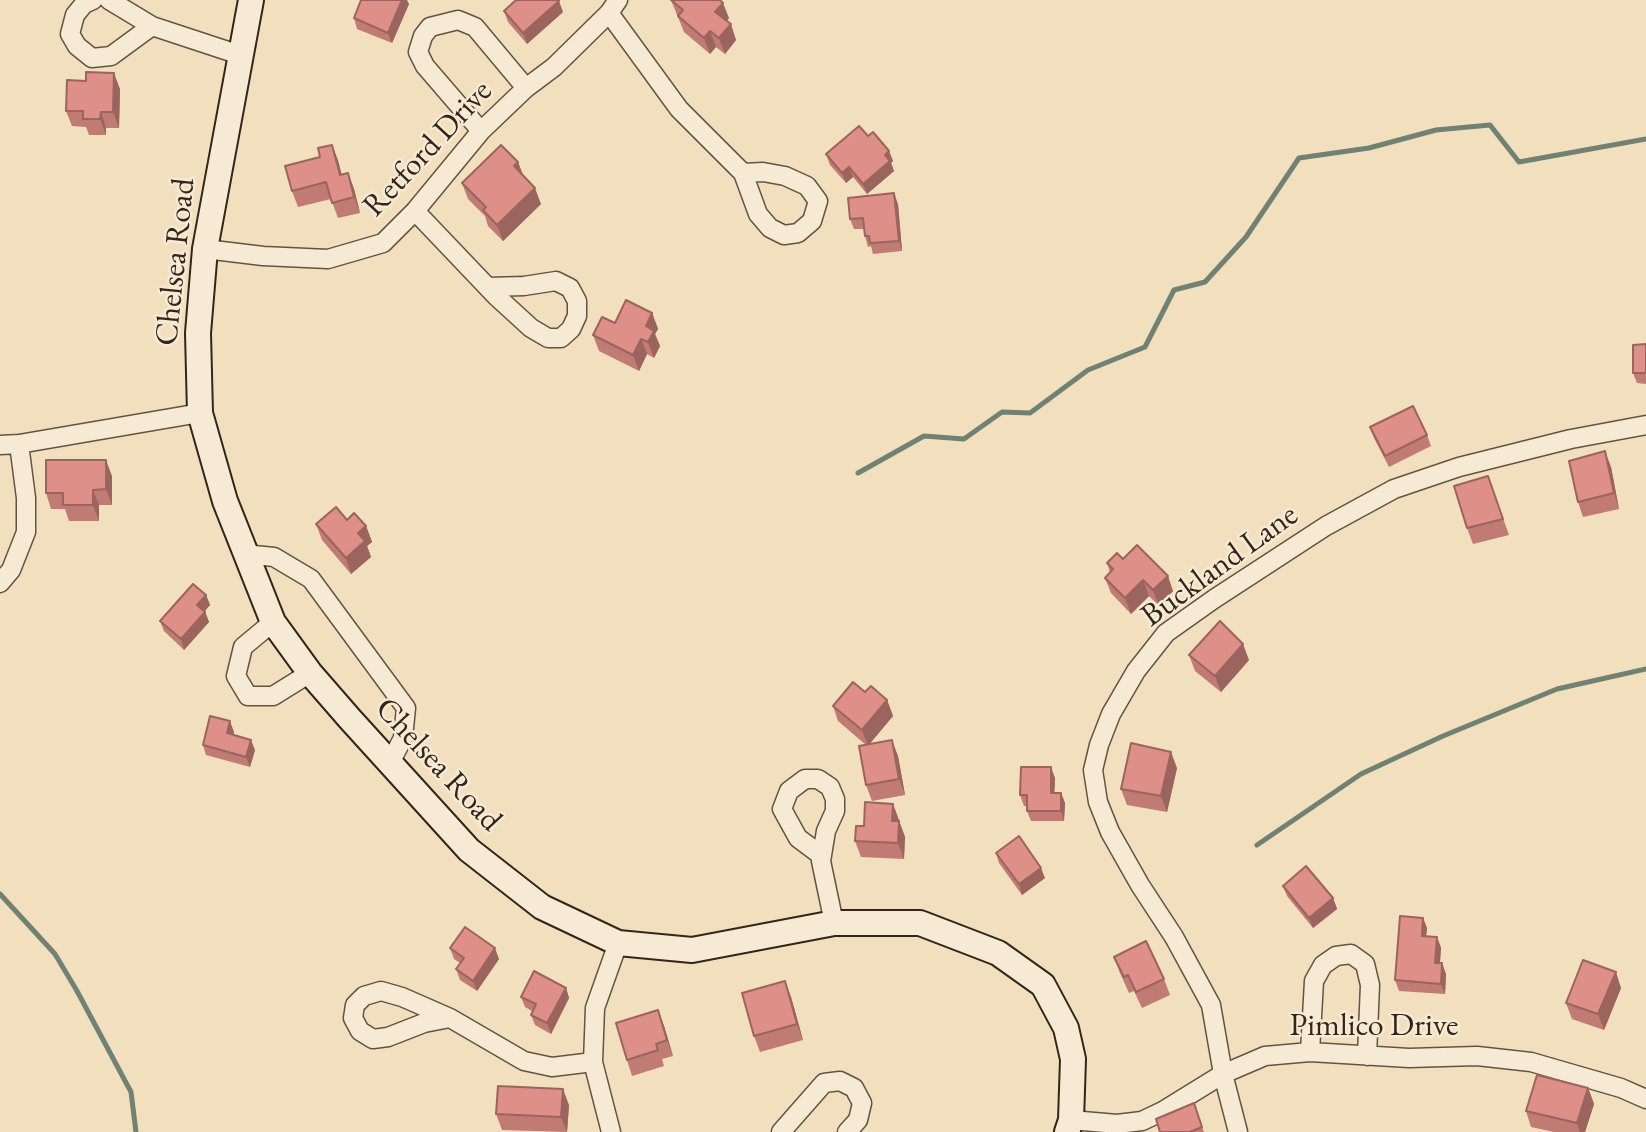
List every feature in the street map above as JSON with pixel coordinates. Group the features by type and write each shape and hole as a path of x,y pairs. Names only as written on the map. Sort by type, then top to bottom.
{"street":[{"path":"93,0 84,4 75,15 70,34 77,46 93,58 111,56 152,26"},
{"path":"109,0 152,26 240,55"},
{"name":"Chelsea Road","path":"251,0 205,249 198,333 200,413 225,501 244,554 273,622 310,673 469,850 541,907 618,943 692,950 834,923 920,923 998,953 1043,985 1066,1028 1073,1059 1069,1126"},
{"path":"614,6 680,109 743,173"},
{"name":"Retford Drive","path":"205,249 328,260 383,243 415,211 481,131 526,88 554,67 614,6"},
{"path":"481,131 425,66 418,52 423,36 430,27 458,20 475,27 526,88"},
{"path":"415,211 488,287 531,328 548,338 561,338 571,328 577,316 577,301 570,288 556,281 524,286 488,287"},
{"path":"0,444 19,444 200,413"},
{"name":"Buckland Lane","path":"1238,1132 1210,1006 1174,937 1110,832 1098,803 1093,770 1099,744 1111,714 1136,671 1166,633 1326,526 1394,489 1459,467 1571,439 1646,425"},
{"path":"0,583 11,570 26,532 26,498 19,444"},
{"path":"244,554 274,556 311,579 407,708 403,738 390,763"},
{"path":"273,622 243,647 236,676 248,696 273,696 310,673"},
{"path":"821,856 834,923"},
{"path":"611,1132 593,1062 595,1008 618,943"},
{"path":"1310,1052 1314,981 1323,965 1336,956 1351,954 1365,964 1370,985 1367,1056"},
{"path":"450,1018 373,1039 360,1031 353,1018 355,1006 364,996 381,991 450,1018 524,1061 552,1067 593,1062"},
{"name":"Pimlico Drive","path":"1069,1126 1142,1121 1223,1074 1265,1056 1310,1052 1367,1056 1478,1056 1531,1062 1646,1099"},
{"path":"781,1132 824,1083 840,1081 854,1088 862,1103 858,1120 847,1132"}],"building":[{"path":"361,0 402,0 388,33 354,18"},
{"path":"516,0 559,1 523,33 504,11"},
{"path":"671,0 720,0 723,3 715,12 731,24 719,38 710,31 704,38 678,16 683,10"},
{"path":"86,72 114,73 113,112 101,112 100,119 83,119 83,111 66,111 67,80 86,81"},
{"path":"859,126 868,136 873,132 889,151 885,155 890,161 863,184 849,167 842,173 826,154"},
{"path":"332,145 340,175 348,173 354,197 332,203 326,182 292,191 285,166 320,157 318,148"},
{"path":"501,145 518,162 514,166 535,188 497,225 483,210 486,207 462,183"},
{"path":"894,193 899,241 870,243 869,236 865,236 863,218 850,219 848,198"},
{"path":"626,300 652,313 646,326 654,331 648,342 641,339 633,355 593,335 602,317 615,323"},
{"path":"1646,344 1646,373 1633,373 1633,345"},
{"path":"1413,406 1427,435 1385,456 1370,427"},
{"path":"1605,451 1614,493 1578,502 1569,461"},
{"path":"46,460 106,460 106,489 93,490 93,505 63,505 63,493 46,493"},
{"path":"1488,476 1503,519 1467,528 1454,486"},
{"path":"336,507 347,520 354,513 366,526 358,533 365,541 346,558 316,524"},
{"path":"1137,545 1168,576 1153,590 1143,580 1125,598 1105,578 1113,569 1107,563 1117,553 1123,559"},
{"path":"193,584 206,595 197,605 205,612 181,639 160,621"},
{"path":"1220,621 1243,644 1215,676 1189,655"},
{"path":"853,682 865,692 871,686 887,700 862,730 833,706"},
{"path":"210,716 230,721 227,733 251,740 246,757 203,745"},
{"path":"892,740 899,779 866,785 859,746"},
{"path":"1131,743 1171,752 1161,796 1121,789"},
{"path":"1021,767 1051,767 1051,793 1061,793 1061,811 1027,811 1027,795 1020,795"},
{"path":"865,802 893,804 892,821 899,821 898,843 855,841 856,826 864,826"},
{"path":"1019,836 1041,868 1019,884 996,853"},
{"path":"1306,866 1333,898 1309,918 1283,886"},
{"path":"1400,916 1423,918 1422,936 1437,937 1435,963 1442,963 1441,984 1395,980"},
{"path":"465,927 495,948 473,981 456,969 464,958 450,948"},
{"path":"1146,941 1164,979 1136,992 1128,975 1124,977 1114,957"},
{"path":"1583,960 1616,972 1598,1014 1566,1003"},
{"path":"534,971 566,988 547,1023 531,1015 536,1004 521,997"},
{"path":"785,981 797,1024 754,1036 742,993"},
{"path":"658,1010 667,1040 656,1044 658,1050 627,1060 616,1023"},
{"path":"1537,1075 1588,1088 1577,1123 1526,1111"},
{"path":"498,1086 563,1089 561,1117 496,1114"},
{"path":"1194,1103 1202,1127 1190,1132 1160,1132 1156,1119"}],"waterway":[{"path":"858,473 924,436 964,439 1002,412 1030,413 1088,370 1145,347 1174,290 1205,282 1246,237 1299,158 1369,148 1436,130 1490,125 1519,162 1646,139"},
{"path":"1257,845 1361,774 1443,736 1557,689 1646,669"},
{"path":"0,894 55,954 77,991 131,1092 136,1132"}]}
